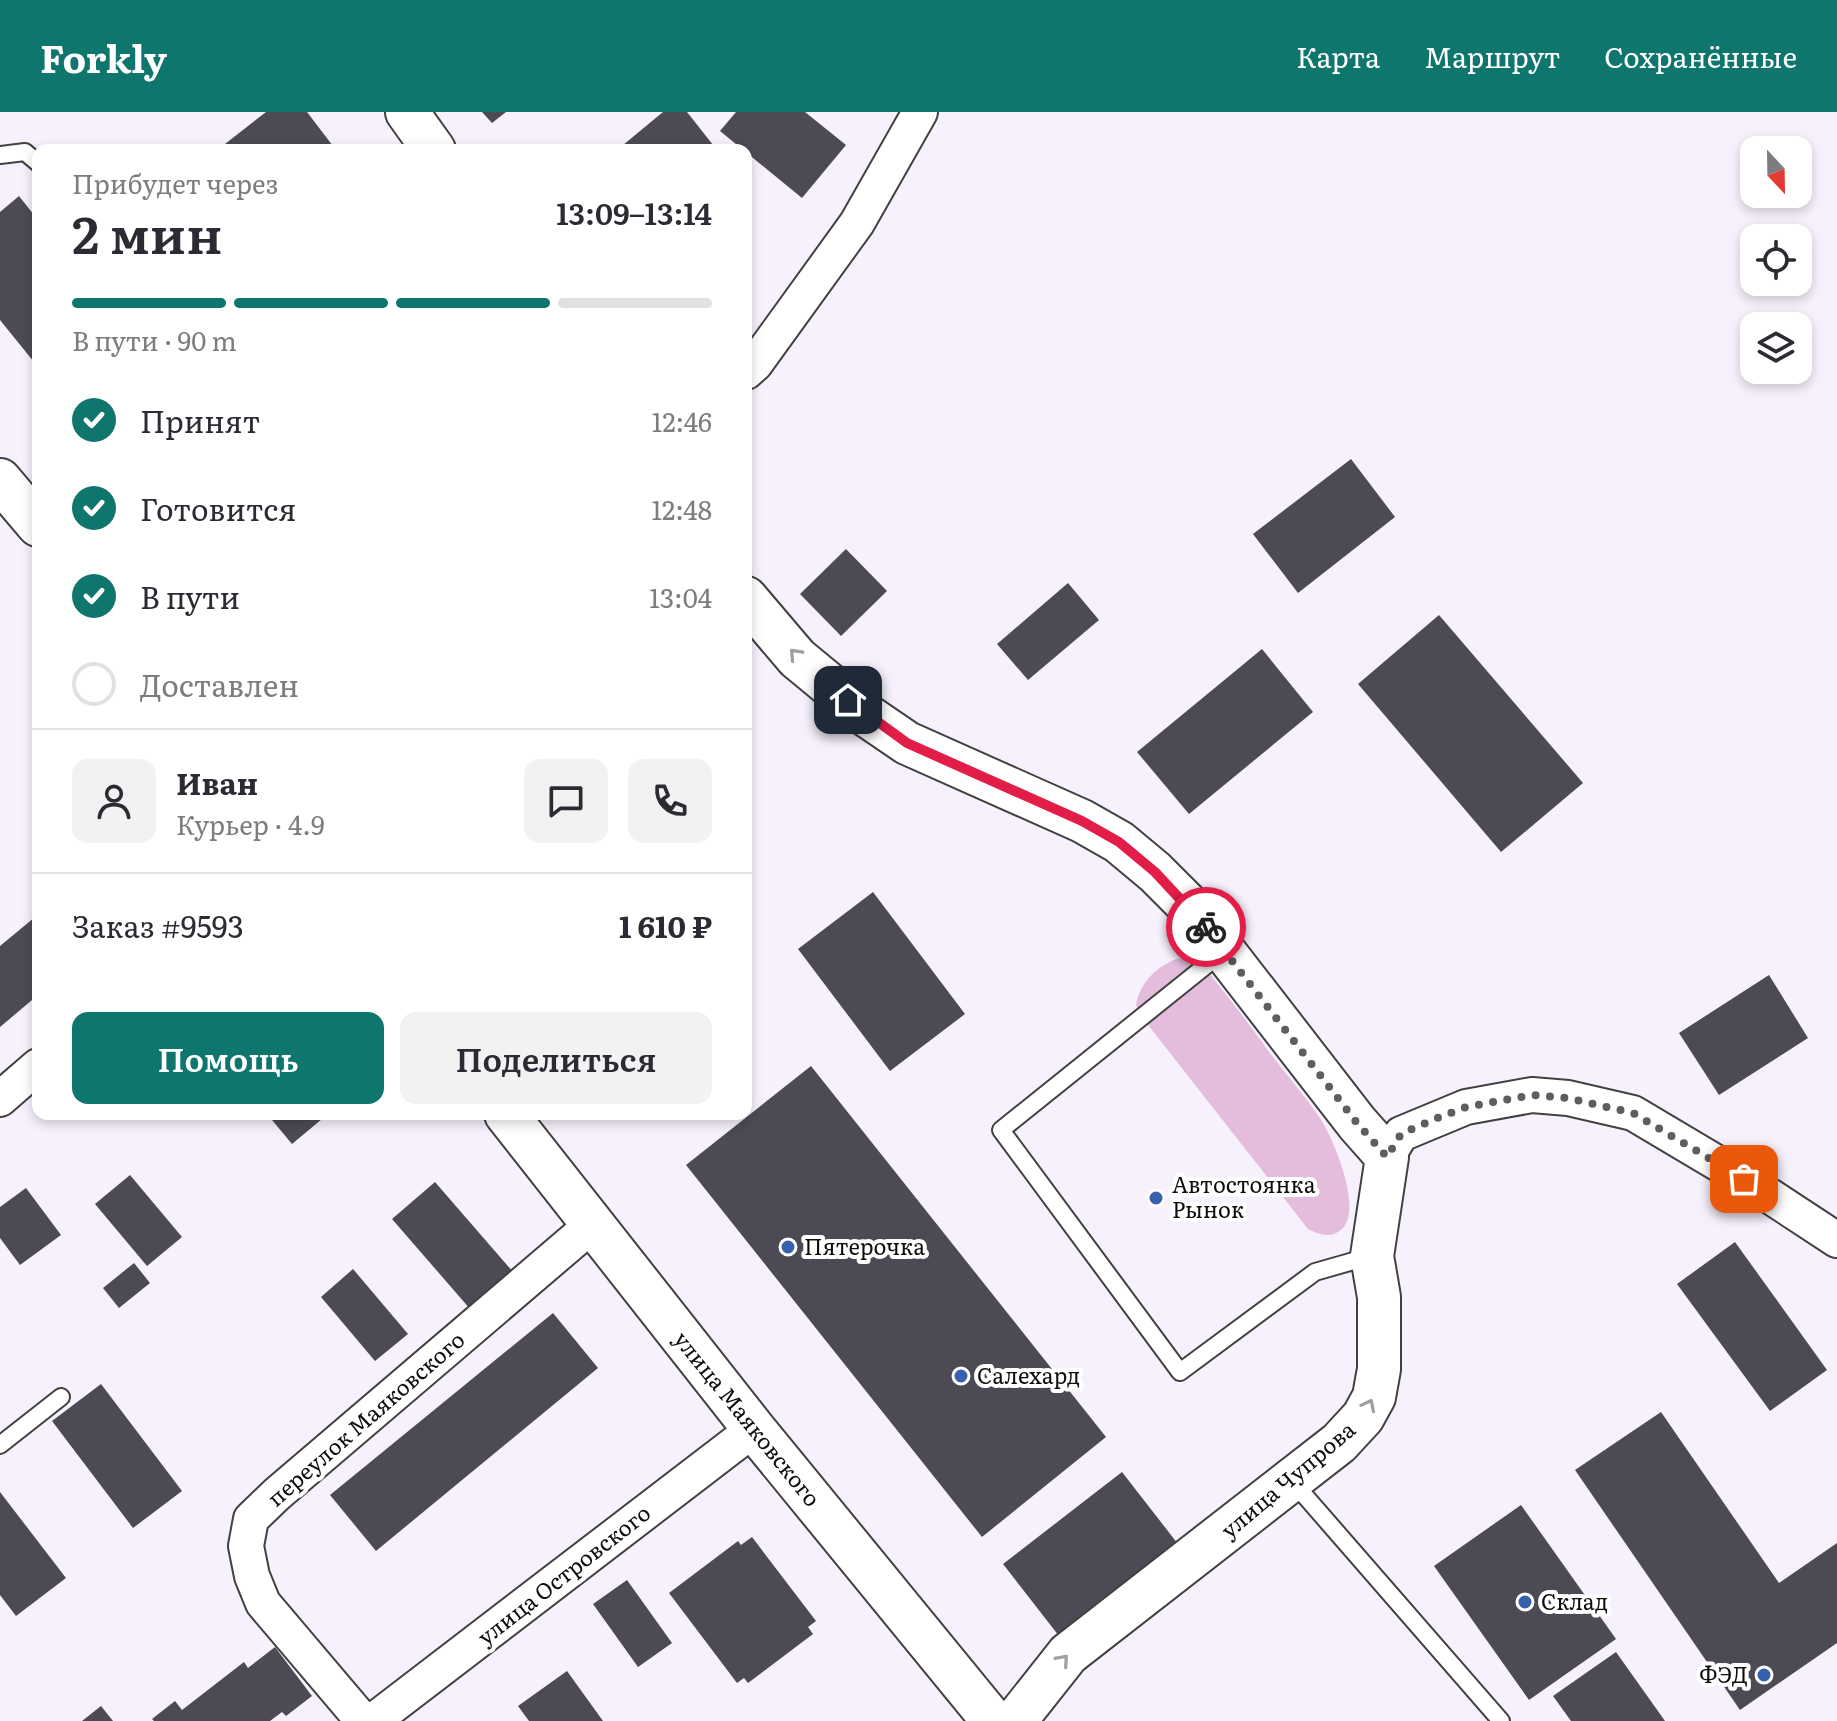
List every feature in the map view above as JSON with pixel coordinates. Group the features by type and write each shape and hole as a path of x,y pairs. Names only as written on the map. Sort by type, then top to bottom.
{"street":[{"path":"407,112 430,144"},
{"path":"752,367 857,223 920,112"},
{"path":"0,480 32,518"},
{"path":"752,605 797,658 866,715 907,743 1082,821 1119,842 1155,872 1189,906 1357,1123 1387,1157 1401,1134 1466,1107 1532,1095 1568,1098 1633,1113 1744,1179 1837,1240"},
{"path":"0,1099 32,1071"},
{"name":"улица Маяковского","path":"511,1120 754,1429 993,1721"},
{"name":"улица Чупрова","path":"1015,1721 1068,1654 1339,1443 1363,1417 1374,1397 1379,1369 1381,1329 1372,1256 1387,1157"},
{"name":"переулок Маяковского","path":"363,1721 263,1603 252,1576 246,1546 251,1519 592,1225"},
{"name":"улица Островского","path":"373,1721 754,1429"}],"lane":[{"path":"0,155 25,152 32,158"},
{"path":"1224,950 1001,1130 1180,1372 1315,1272 1372,1256"},
{"path":"0,1445 61,1397"},
{"path":"1291,1479 1501,1721"}],"shaded area":[{"path":"1179,958 1202,965 1321,1120 1339,1158 1348,1191 1348,1219 1338,1232 1325,1235 1308,1229 1141,1016 1136,1005 1141,989 1157,970"}],"building":[{"path":"266,112 307,112 331,144 225,144"},
{"path":"482,112 506,112 492,123"},
{"path":"663,112 687,112 712,144 624,144"},
{"path":"736,112 805,112 846,145 802,198 752,157 752,144 736,144 720,131"},
{"path":"19,196 32,212 32,360 0,320 0,212"},
{"path":"1351,459 1395,517 1298,593 1253,534"},
{"path":"846,549 887,591 841,636 800,594"},
{"path":"1068,583 1099,620 1028,680 997,644"},
{"path":"1439,615 1583,783 1501,852 1358,684"},
{"path":"1262,649 1313,712 1189,814 1137,752"},
{"path":"873,892 965,1014 890,1071 798,949"},
{"path":"32,919 32,1000 0,1027 0,946"},
{"path":"1769,975 1808,1038 1719,1095 1679,1033"},
{"path":"811,1066 1106,1437 982,1537 686,1165 743,1120 752,1120 752,1113"},
{"path":"272,1120 321,1120 292,1144"},
{"path":"130,1175 182,1237 147,1266 95,1204"},
{"path":"435,1182 514,1273 471,1310 392,1219"},
{"path":"26,1188 61,1235 20,1265 0,1238 0,1207"},
{"path":"1735,1242 1827,1370 1770,1411 1677,1284"},
{"path":"134,1263 150,1283 119,1308 103,1288"},
{"path":"353,1269 408,1334 375,1361 321,1297"},
{"path":"553,1313 598,1368 376,1551 330,1495"},
{"path":"101,1384 182,1491 133,1528 52,1421"},
{"path":"1661,1412 1779,1583 1837,1543 1837,1643 1740,1710 1575,1470"},
{"path":"1122,1472 1178,1544 1059,1636 1003,1564"},
{"path":"0,1492 66,1578 16,1616 0,1595"},
{"name":"Склад","path":"1521,1505 1616,1639 1529,1700 1434,1566"},
{"path":"752,1537 816,1621 808,1627 813,1634 748,1683 744,1678 737,1683 669,1593 738,1541 741,1545"},
{"path":"627,1580 672,1643 638,1667 593,1604"},
{"path":"275,1647 312,1696 286,1716 282,1712 270,1721 152,1719 175,1701 182,1710 244,1662 248,1668"},
{"path":"1616,1652 1665,1721 1571,1721 1553,1696"},
{"path":"567,1671 603,1721 529,1721 518,1706"},
{"path":"101,1706 113,1721 82,1721"}],"way so far":[{"path":"1206,927 1357,1123 1387,1157 1401,1134 1435,1119 1493,1100 1532,1095 1568,1098 1633,1113 1744,1179"}],"place":[{"name":"Автостоянка Рынок","path":"1156,1198"},
{"name":"Пятерочка","path":"788,1247"},
{"name":"Салехард","path":"961,1376"},
{"name":"Склад","path":"1525,1602"},
{"name":"ФЭД","path":"1764,1675"}],"route":[{"path":"848,700 907,743 1082,821 1119,842 1155,872 1206,927"}]}
